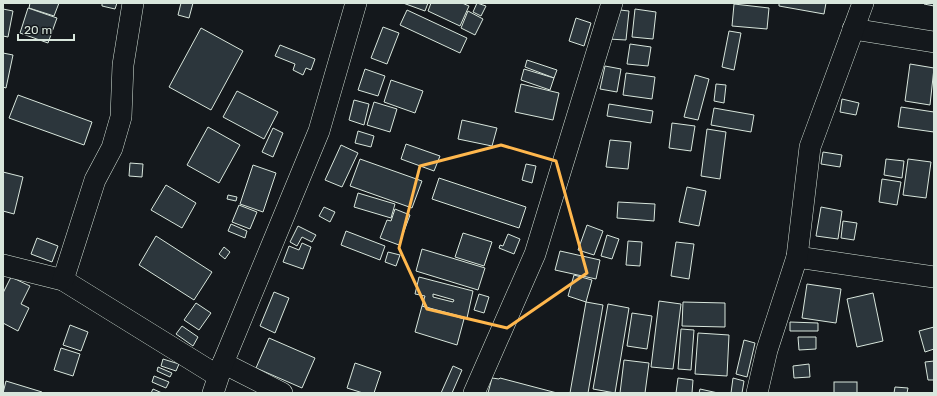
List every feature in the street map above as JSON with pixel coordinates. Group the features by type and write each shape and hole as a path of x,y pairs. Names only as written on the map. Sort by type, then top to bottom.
{"street":[{"path":"63,280 95,180 112,148 121,117 123,65 133,3"},
{"path":"218,377 319,131 356,3"},
{"path":"474,393 535,254 612,3"},
{"path":"757,393 767,350 797,257 810,147 863,3"},
{"path":"853,29 934,42"},
{"path":"797,257 934,277"},
{"path":"3,265 63,280 218,377 282,393"}],"highlighted area":[{"path":"501,145 556,161 587,273 507,328 427,309 399,248 420,166"}],"building":[{"path":"30,3 59,3 54,16 29,8"},
{"path":"102,3 117,3 115,9 102,6"},
{"path":"181,3 193,3 189,18 178,15"},
{"path":"403,3 428,3 425,11"},
{"path":"431,3 462,3 469,6 460,26 428,11"},
{"path":"477,3 486,6 481,16 473,12"},
{"path":"779,3 826,3 824,14 779,6"},
{"path":"934,3 934,6 924,4"},
{"path":"734,4 769,8 767,29 732,26"},
{"path":"28,8 57,18 48,43 20,33"},
{"path":"3,9 13,11 8,37 3,36"},
{"path":"611,9 629,11 626,40 608,39"},
{"path":"635,9 656,12 653,39 632,37"},
{"path":"407,10 467,38 460,53 400,25"},
{"path":"468,11 483,19 475,35 461,28"},
{"path":"576,18 591,23 584,46 569,41"},
{"path":"383,27 399,33 387,64 371,58"},
{"path":"201,28 243,51 211,110 169,87"},
{"path":"729,31 741,33 734,70 722,67"},
{"path":"630,44 651,47 648,66 627,64"},
{"path":"280,45 315,59 311,70 306,68 303,75 293,70 295,64 275,56"},
{"path":"3,53 13,55 6,88 3,87"},
{"path":"527,60 557,70 554,78 525,67"},
{"path":"910,64 934,68 930,105 905,101"},
{"path":"605,66 621,69 617,92 600,89"},
{"path":"365,69 385,76 378,96 358,90"},
{"path":"524,69 554,78 550,90 521,80"},
{"path":"626,73 655,77 652,99 623,95"},
{"path":"695,75 709,79 698,120 684,117"},
{"path":"391,80 423,91 415,113 384,102"},
{"path":"521,84 559,93 553,120 515,112"},
{"path":"716,84 726,85 724,103 714,101"},
{"path":"237,91 278,112 264,139 223,117"},
{"path":"18,95 92,122 84,145 9,118"},
{"path":"842,99 859,103 856,115 840,112"},
{"path":"354,100 369,104 364,125 349,120"},
{"path":"374,102 397,109 390,132 367,125"},
{"path":"609,104 653,111 651,123 607,116"},
{"path":"901,107 934,112 934,132 898,127"},
{"path":"714,108 754,115 751,132 711,125"},
{"path":"462,120 497,128 492,146 458,139"},
{"path":"672,123 695,126 691,151 669,148"},
{"path":"208,127 240,145 219,183 187,165"},
{"path":"273,128 283,133 273,157 262,152"},
{"path":"707,129 726,132 720,179 701,176"},
{"path":"358,131 374,136 371,147 355,143"},
{"path":"610,140 631,142 628,169 606,167"},
{"path":"406,144 440,156 434,171 401,159"},
{"path":"341,145 358,153 342,187 325,180"},
{"path":"823,152 842,155 840,167 821,164"},
{"path":"360,159 422,181 412,208 350,186"},
{"path":"886,159 904,161 902,178 884,175"},
{"path":"908,159 931,162 926,198 903,195"},
{"path":"130,163 143,164 142,177 129,176"},
{"path":"526,164 536,166 532,183 522,180"},
{"path":"253,165 276,173 263,212 240,204"},
{"path":"3,172 23,177 14,214 3,211"},
{"path":"439,178 526,207 519,228 432,199"},
{"path":"882,179 901,182 897,205 879,202"},
{"path":"166,185 196,203 182,228 151,210"},
{"path":"687,187 706,191 699,226 679,222"},
{"path":"358,193 395,204 391,218 354,207"},
{"path":"228,195 237,197 236,201 227,199"},
{"path":"618,202 655,204 654,221 617,218"},
{"path":"239,205 257,212 250,229 232,222"},
{"path":"324,207 335,212 330,222 319,216"},
{"path":"821,207 842,211 838,239 816,236"},
{"path":"395,209 410,215 399,245 380,238 387,220 391,221"},
{"path":"843,221 857,223 854,240 841,238"},
{"path":"231,224 247,231 245,238 228,231"},
{"path":"587,225 603,231 594,255 578,250"},
{"path":"298,226 316,235 312,242 302,237 297,246 290,242"},
{"path":"346,231 385,246 380,260 341,245"},
{"path":"463,233 492,242 484,266 455,257"},
{"path":"508,234 520,239 514,254 499,248 500,245 503,246"},
{"path":"607,235 619,239 612,259 601,256"},
{"path":"156,236 212,272 194,300 139,265"},
{"path":"37,238 58,246 52,262 31,254"},
{"path":"628,241 642,242 640,266 626,265"},
{"path":"676,242 694,244 689,279 671,276"},
{"path":"302,243 311,247 303,269 283,262 289,246 299,250"},
{"path":"224,247 230,252 225,259 219,254"},
{"path":"422,249 485,268 478,290 416,271"},
{"path":"560,251 600,260 596,279 555,270"},
{"path":"388,252 400,255 396,266 385,262"},
{"path":"574,275 592,280 586,302 568,296"},
{"path":"11,277 30,286 21,304 29,308 18,331 3,323 3,293"},
{"path":"419,277 473,291 467,318 422,306 425,296 415,294","holes":["433,294 454,300 453,302 433,297"]},
{"path":"807,284 841,289 836,323 802,318"},
{"path":"274,292 289,298 275,333 260,326"},
{"path":"873,293 883,341 857,347 847,299"},
{"path":"479,294 489,297 484,313 474,310"},
{"path":"659,301 681,304 673,369 651,367"},
{"path":"586,302 603,305 588,393 570,393"},
{"path":"683,302 725,303 725,327 682,326"},
{"path":"196,303 211,313 199,330 184,320"},
{"path":"608,304 629,308 615,393 593,389"},
{"path":"422,306 464,319 457,345 415,332"},
{"path":"632,313 652,316 647,349 627,346"},
{"path":"790,322 818,323 818,331 790,331"},
{"path":"70,325 88,332 81,351 63,345"},
{"path":"182,326 198,337 193,346 176,334"},
{"path":"934,327 934,349 925,352 919,331"},
{"path":"681,329 694,330 691,370 678,369"},
{"path":"698,333 729,335 727,376 695,374"},
{"path":"798,337 816,337 816,349 799,350"},
{"path":"269,338 315,358 302,388 256,368"},
{"path":"744,340 755,343 747,377 736,374"},
{"path":"61,348 80,354 73,376 54,370"},
{"path":"163,359 179,364 176,371 161,366"},
{"path":"624,360 649,363 645,393 620,393"},
{"path":"934,361 934,380 928,380 925,362"},
{"path":"355,363 381,372 374,393 363,393 347,388"},
{"path":"809,364 810,377 794,378 793,366"},
{"path":"453,366 462,370 452,393 441,393"},
{"path":"158,367 172,373 170,377 157,371"},
{"path":"154,376 169,382 166,388 152,382"},
{"path":"492,378 500,378 557,393 488,393"},
{"path":"678,378 693,380 692,393 676,393"},
{"path":"733,378 744,381 742,393 731,393"},
{"path":"6,381 42,392 42,393 3,393"},
{"path":"834,382 857,382 857,393 834,393"},
{"path":"895,387 908,388 907,393 894,393"},
{"path":"153,389 162,393 151,393"},
{"path":"700,389 718,393 699,393"}]}
